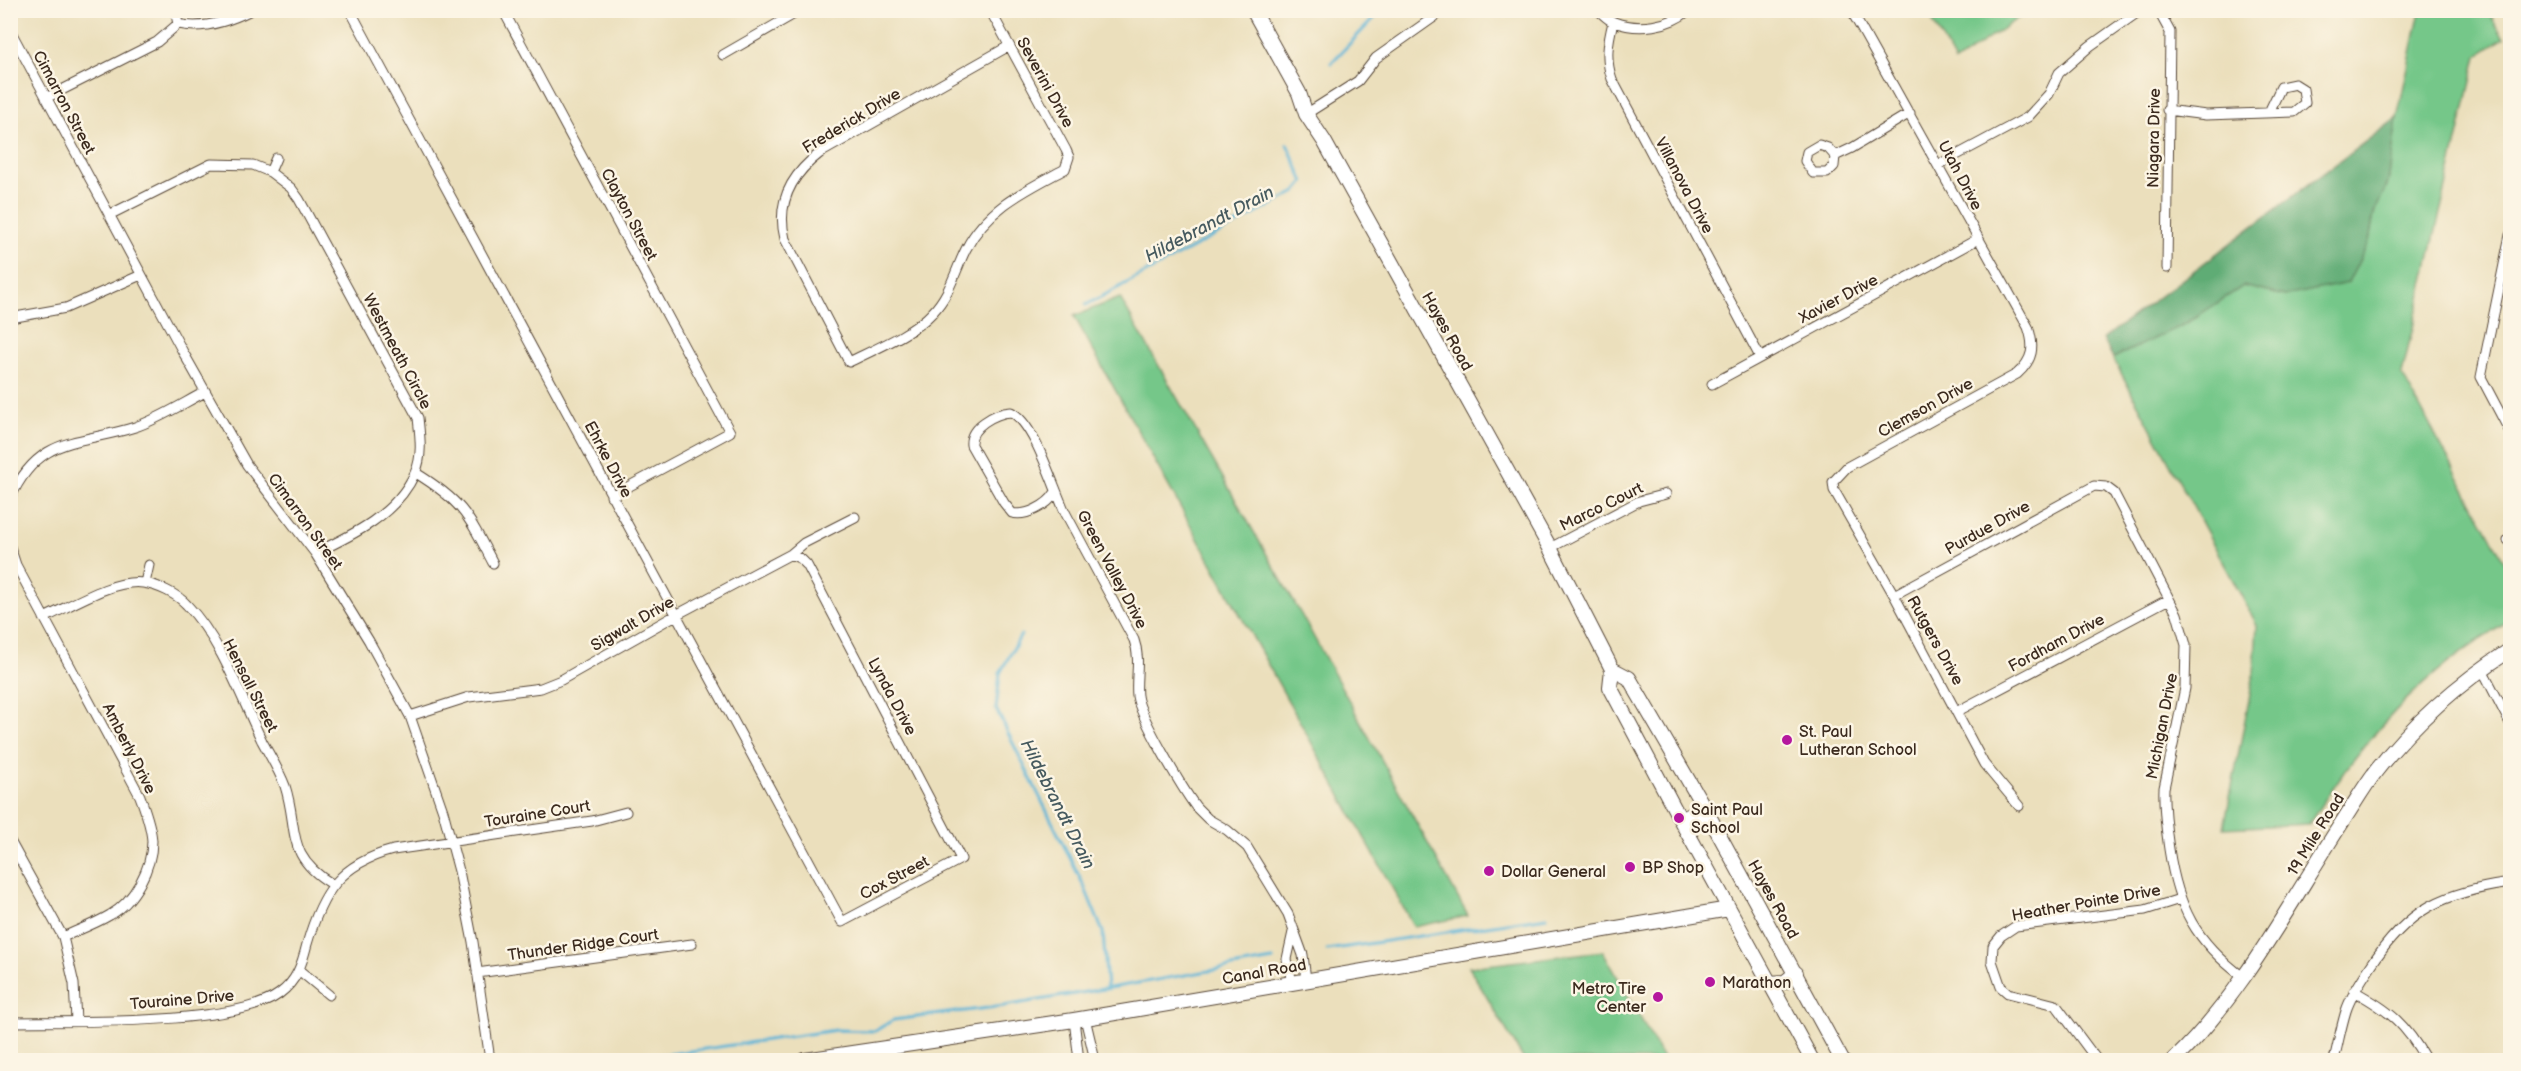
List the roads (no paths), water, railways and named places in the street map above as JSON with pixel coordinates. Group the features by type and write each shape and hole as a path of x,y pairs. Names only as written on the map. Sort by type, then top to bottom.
{"street":[{"path":"175,10 178,24"},
{"path":"178,24 189,27 212,24 251,10"},
{"name":"Ehrke Drive","path":"350,10 842,922"},
{"name":"Clayton Street","path":"503,10 730,432 611,496"},
{"path":"723,54 801,10"},
{"name":"Severini Drive","path":"849,362 898,337 932,314 952,284 970,241 985,220 1013,198 1065,169 1069,157 1066,150 990,10"},
{"name":"Hayes Road","path":"1253,10 1299,93 1306,114 1324,141 1550,548 1612,669 1610,687 1812,1060"},
{"path":"1306,114 1358,81 1376,58 1444,10"},
{"path":"1598,10 1613,22 1640,26 1659,25 1689,10"},
{"name":"Utah Drive","path":"1851,10 2028,327 2033,341 2031,357"},
{"path":"1938,165 2028,117 2049,94 2059,73 2090,46 2141,10"},
{"name":"Niagara Drive","path":"2158,10 2170,32 2167,110 2167,268"},
{"name":"Villanova Drive","path":"1613,22 1607,61 1612,79 1760,357"},
{"path":"46,98 157,42 178,24"},
{"name":"Cimarron Street","path":"10,30 141,275 252,473 315,554 369,641 410,716 452,842 477,973 490,1060"},
{"name":"Frederick Drive","path":"849,362 785,239 782,218 789,186 803,167 820,153 1009,46"},
{"path":"2167,110 2240,115 2269,112"},
{"path":"1835,156 1910,113"},
{"path":"270,172 276,158"},
{"name":"Westmeath Circle","path":"109,215 211,164 253,165 270,172 291,188 299,199 391,370 412,403 418,418 420,435 420,452 416,472 398,500 375,520 315,554"},
{"path":"2511,235 2481,377 2511,432"},
{"name":"Xavier Drive","path":"1712,384 1978,239"},
{"path":"10,318 66,308 141,275"},
{"path":"2500,287 2511,291"},
{"name":"Clemson Drive","path":"1833,482 1846,467 2017,374 2031,357"},
{"path":"10,499 17,484 47,452 69,442 137,426 205,392"},
{"name":"Green Valley Drive","path":"1055,493 1048,502 1025,514 1018,515 1008,510 971,445 970,438 973,432 1004,412 1018,415 1043,459 1055,493 1134,640 1138,657 1137,697 1154,733 1196,807 1208,819 1227,830 1247,847 1284,906 1303,955 1306,980"},
{"path":"416,472 454,499 470,519 493,563"},
{"name":"Rutgers Drive","path":"1833,482 1834,490 1958,711 1984,764 2019,807"},
{"name":"Purdue Drive","path":"1894,595 2094,486"},
{"name":"Michigan Drive","path":"2094,486 2106,487 2119,500 2183,629 2188,667 2164,788 2163,804 2174,877 2184,911 2202,940 2223,962 2243,977"},
{"name":"Marco Court","path":"1550,548 1639,501 1666,494"},
{"name":"Sigwalt Drive","path":"410,716 470,697 541,688 578,671 676,615 791,554 804,543 855,517"},
{"name":"Amberly Drive","path":"10,547 16,565 140,796 152,842 145,871 124,903 111,915 63,937"},
{"name":"Lynda Drive","path":"791,554 807,565 961,859"},
{"path":"145,583 149,565"},
{"name":"Hensall Street","path":"44,618 102,591 128,584 145,583 173,594 184,602 221,654 280,773 288,800 293,833 303,857 313,870 332,884"},
{"name":"Fordham Drive","path":"1958,711 2169,599"},
{"name":"19 Mile Road","path":"2174,1060 2205,1027 2243,977 2376,771 2446,697 2511,650"},
{"name":"Hayes Road","path":"1612,669 1629,678 1709,816 1842,1060"},
{"path":"2482,669 2511,723"},
{"name":"Touraine Court","path":"452,842 592,821 626,812"},
{"path":"1680,819 1695,814 1709,816"},
{"path":"10,841 63,937 74,984 76,1021"},
{"name":"Touraine Drive","path":"10,1022 184,1016 250,1007 278,995 300,971 312,926 332,884 354,865 393,850 452,842"},
{"name":"Cox Street","path":"842,922 961,859"},
{"path":"2334,1060 2346,1009 2354,991 2388,941 2412,917 2436,903 2464,892 2511,883"},
{"name":"Heather Pointe Drive","path":"2097,1060 2056,1005 2008,993 2001,987 1992,961 1993,946 2001,936 2016,926 2145,910 2180,899"},
{"name":"Canal Road","path":"805,1060 1079,1019 1729,909"},
{"path":"1292,983 1287,959 1293,932"},
{"name":"Thunder Ridge Court","path":"477,973 692,944"},
{"path":"300,971 329,995"},
{"path":"1769,983 1785,982 1796,973"},
{"path":"2354,991 2382,1006 2400,1021 2410,1032 2426,1060"},
{"path":"1079,1019 1079,1060"},
{"path":"1079,1019 1095,1060"}],"waterway":[{"name":"Hildebrandt Drain","path":"1331,63 1382,10"},
{"name":"Hildebrandt Drain","path":"1086,305 1296,192 1304,182 1287,144"},
{"name":"Hildebrandt Drain","path":"1021,635 1000,673 996,709 1084,886 1103,932 1107,989"},
{"path":"1327,950 1547,917"},
{"path":"613,1060 642,1058 836,1030 875,1031 893,1020 1004,1006 1273,960"}],"place":[{"name":"St. Paul Lutheran School","path":"1787,740"},
{"name":"Saint Paul School","path":"1679,818"},
{"name":"BP Shop","path":"1630,867"},
{"name":"Dollar General","path":"1489,871"},
{"name":"Marathon","path":"1710,982"},
{"name":"Metro Tire Center","path":"1658,997"}]}
